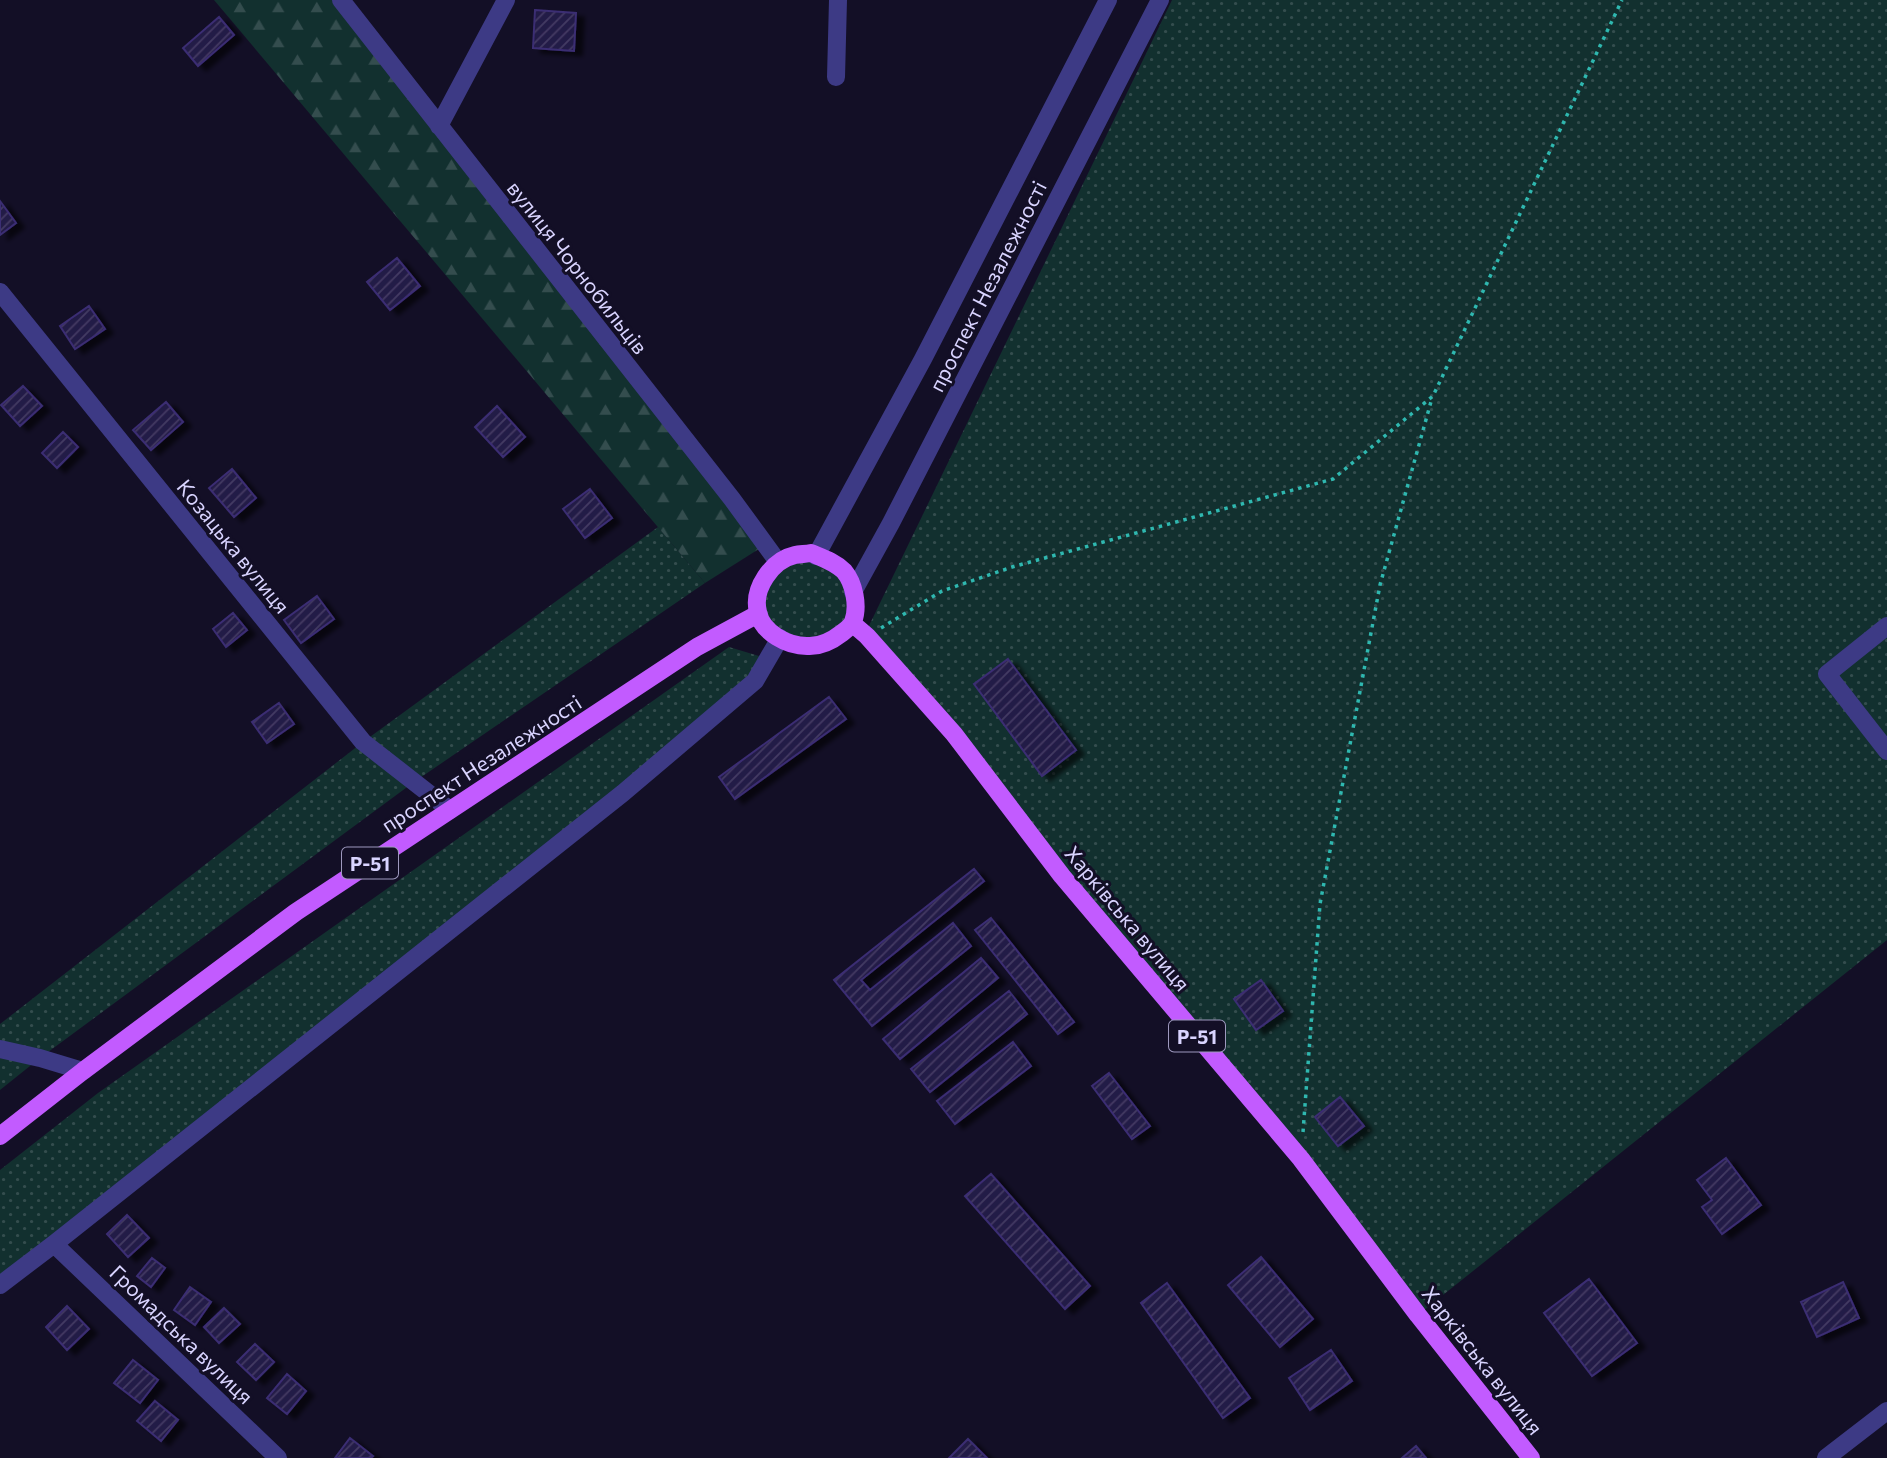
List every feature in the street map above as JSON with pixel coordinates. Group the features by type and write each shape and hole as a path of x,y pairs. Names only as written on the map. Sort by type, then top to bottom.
{"main road":[{"path":"794,555 816,555 843,570 852,582 856,607 853,624 822,644 808,646 788,643 771,633 758,614 757,598 763,580 778,562 794,555"},
{"name":"проспект Незалежності","path":"0,1136 296,912 697,647 758,614"},
{"name":"Харківська вулиця","path":"853,624 867,636 954,734 1062,876 1301,1159 1418,1315 1531,1458"}],"street":[{"name":"вулиця Чорнобильців","path":"341,0 732,499 778,562"},
{"path":"439,126 506,0"},
{"path":"836,77 838,0"},
{"name":"проспект Незалежності","path":"816,555 923,359 1108,0"},
{"name":"проспект Незалежності","path":"853,592 1160,0"},
{"name":"Козацька вулиця","path":"0,292 363,742 450,810"},
{"path":"1886,747 1827,674 1887,626"},
{"path":"0,1285 624,793 755,681 780,638"},
{"path":"0,1049 83,1071"},
{"name":"Громадська вулиця","path":"54,1244 278,1458"},
{"path":"1826,1458 1887,1410"}],"path":[{"path":"1301,1159 1320,904 1380,585 1433,396 1622,0"},
{"path":"867,636 942,591 1013,567 1332,479 1433,396"}],"green space":[{"path":"214,0 341,0 765,545 705,583"},
{"path":"1172,0 1887,0 1887,940 1418,1315 865,634"},
{"path":"658,527 705,583 414,782 0,1090 0,1024 363,742"},
{"path":"794,555 843,570 853,624 808,647 763,622 763,581"},
{"path":"729,647 769,659 755,681 0,1285 0,1170 98,1093"}],"building":[{"path":"535,10 576,13 574,51 533,48"},
{"path":"219,17 234,35 198,66 183,48"},
{"path":"0,201 16,223 0,235"},
{"path":"397,258 420,286 390,310 367,282"},
{"path":"89,306 105,329 75,349 60,326"},
{"path":"23,386 42,406 20,426 1,405"},
{"path":"166,402 183,422 151,450 133,430"},
{"path":"497,406 525,437 503,457 475,427"},
{"path":"63,432 78,447 57,468 42,453"},
{"path":"232,469 256,498 234,517 209,488"},
{"path":"590,489 612,518 585,538 563,509"},
{"path":"317,596 334,619 301,643 284,620"},
{"path":"233,613 247,630 226,647 213,629"},
{"path":"1008,659 1076,750 1042,776 974,684"},
{"path":"829,697 846,719 735,799 719,777"},
{"path":"279,703 294,724 267,743 252,722"},
{"path":"974,869 984,881 861,980 870,990 953,923 971,946 872,1026 834,980"},
{"path":"991,918 1074,1022 1058,1034 975,930"},
{"path":"981,958 998,978 900,1059 883,1039"},
{"path":"1261,980 1283,1011 1256,1030 1234,999"},
{"path":"1009,991 1027,1014 930,1092 911,1069"},
{"path":"1013,1042 1031,1066 955,1124 937,1101"},
{"path":"1109,1073 1150,1126 1132,1139 1092,1086"},
{"path":"1340,1097 1364,1126 1338,1146 1315,1117"},
{"path":"1726,1158 1761,1205 1722,1234 1702,1207 1712,1200 1697,1180"},
{"path":"991,1174 1090,1286 1065,1309 965,1196"},
{"path":"127,1215 149,1238 128,1257 107,1234"},
{"path":"1261,1257 1313,1319 1280,1347 1228,1285"},
{"path":"152,1258 165,1268 151,1287 137,1276"},
{"path":"1589,1279 1637,1343 1592,1376 1544,1313"},
{"path":"1843,1282 1859,1318 1817,1337 1801,1302"},
{"path":"1167,1283 1250,1398 1223,1418 1141,1303"},
{"path":"190,1287 211,1302 195,1325 174,1310"},
{"path":"67,1306 89,1329 67,1350 46,1327"},
{"path":"224,1308 240,1324 219,1343 204,1327"},
{"path":"255,1344 274,1362 256,1380 237,1362"},
{"path":"1331,1350 1352,1381 1310,1410 1289,1378"},
{"path":"133,1360 158,1380 140,1403 114,1383"},
{"path":"287,1374 306,1391 287,1414 267,1398"},
{"path":"155,1401 178,1420 161,1441 137,1421"},
{"path":"350,1438 373,1456 335,1458"},
{"path":"968,1439 987,1458 949,1458"},
{"path":"1416,1446 1426,1458 1402,1458"}]}
